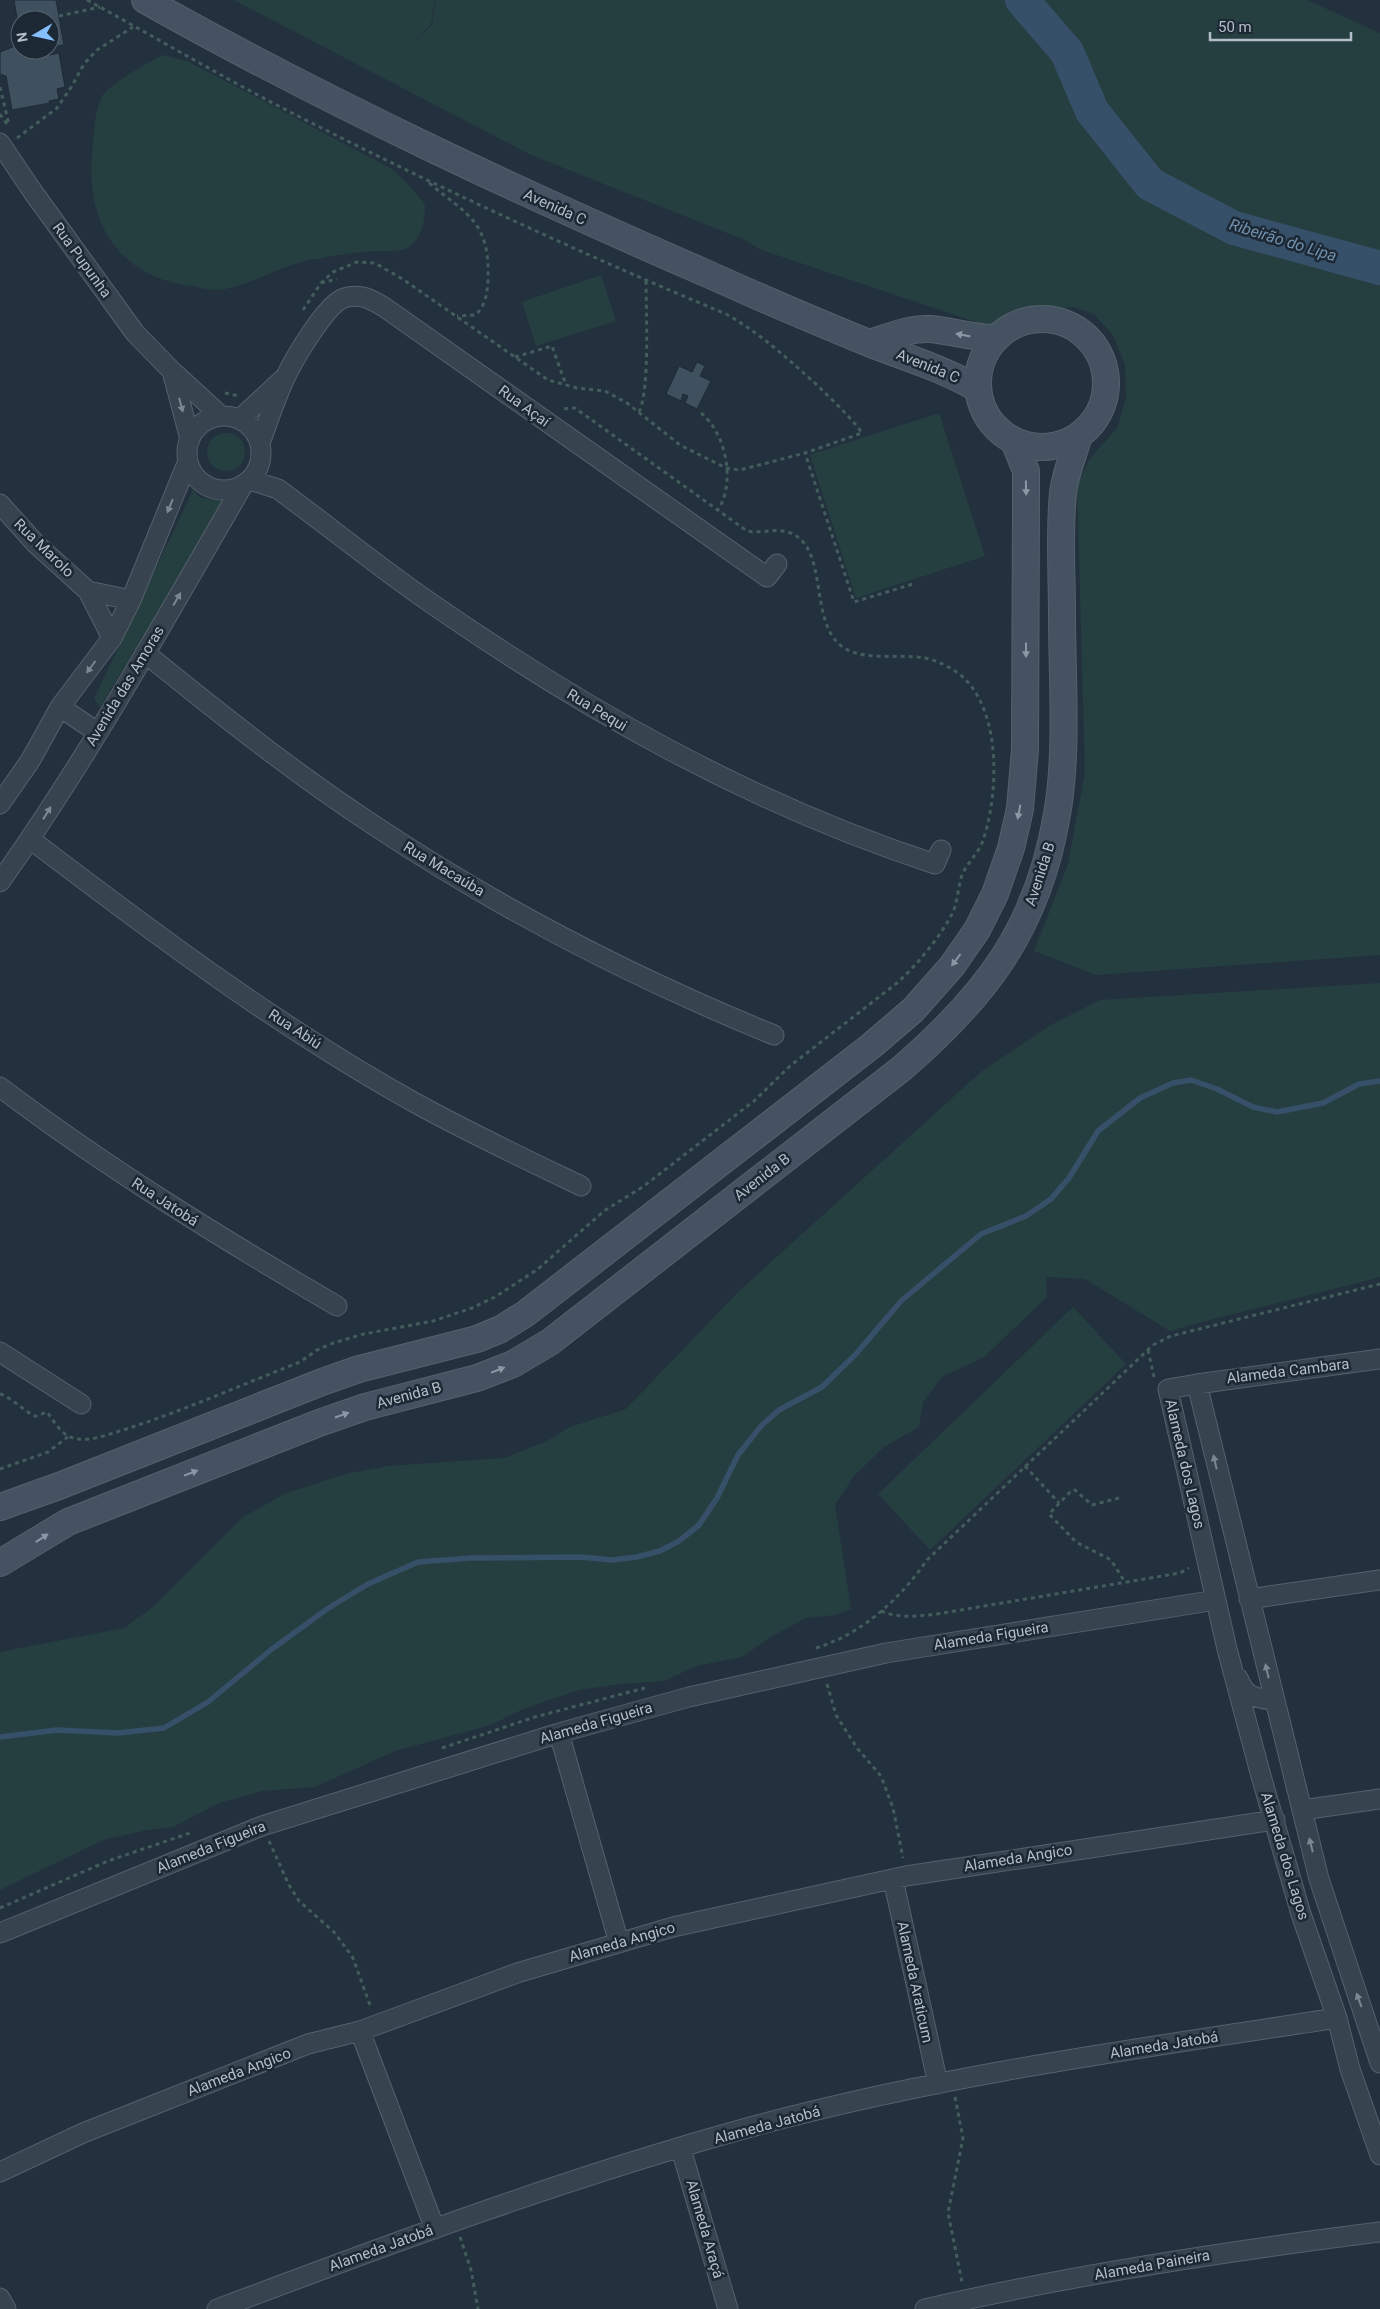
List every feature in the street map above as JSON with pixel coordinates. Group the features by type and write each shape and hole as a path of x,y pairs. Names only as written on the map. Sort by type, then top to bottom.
{"street":[{"name":"Avenida C","path":"145,0 229,48 393,131 539,201 870,343 919,361 978,389"},
{"name":"Rua Pupunha","path":"9,136 33,192 135,333 220,416"},
{"name":"Rua Açaí","path":"261,449 285,377 325,314 335,303 345,298 359,295 372,299 767,577 777,564"},
{"path":"1038,318 1066,323 1090,340 1102,362 1106,386 1100,410 1094,420 1080,435 1059,445 1048,447 1030,446 1014,441 996,428 983,410 978,389 981,361 995,338 1015,324 1038,318"},
{"path":"870,343 908,331 930,329 980,338 995,338"},
{"name":"Rua Pupunha","path":"172,371 190,439"},
{"name":"Rua Açaí","path":"240,419 285,377"},
{"path":"0,804 30,761 60,707 112,638 131,600 188,461 190,439 202,423 220,416 240,419 255,432 261,449 259,467 247,483 221,490 210,487 200,481 188,461"},
{"name":"Avenida B","path":"0,1563 68,1522 319,1423 420,1391 477,1378 513,1364 550,1342 901,1069 942,1034 996,970 1034,900 1048,857 1058,814 1062,767 1063,493 1080,435"},
{"path":"0,1507 59,1486 331,1379 376,1364 449,1347 501,1329 525,1314 637,1229 871,1046 913,1010 952,966 977,930 994,894 1011,848 1020,809 1025,749 1026,471 1014,441"},
{"name":"Rua Pequi","path":"261,449 278,489"},
{"name":"Rua Pequi","path":"247,483 278,489 423,598 636,734 760,796 882,847 935,864 941,850"},
{"name":"Avenida das Amoras","path":"0,882 30,839 97,732 247,483"},
{"name":"Rua Marolo","path":"0,504 36,544 88,591 112,638"},
{"path":"88,591 131,600"},
{"name":"Rua Macaúba","path":"145,653 266,748 372,824 426,858 580,947 652,983 774,1035"},
{"path":"60,707 97,732"},
{"name":"Rua Abiú","path":"30,839 185,955 268,1012 348,1063 419,1105 581,1186"},
{"name":"Rua Jatobá","path":"0,1087 42,1119 166,1204 337,1306"},
{"path":"0,1352 81,1404"},
{"name":"Alameda Cambara","path":"1196,1384 1380,1359"},
{"name":"Alameda dos Lagos","path":"1380,2063 1374,2023 1345,1962 1319,1879 1196,1384 1168,1389 1227,1649 1301,1914 1336,2018 1350,2069 1380,2155"},
{"path":"0,1498 59,1486"},
{"path":"1191,1490 1206,1488 1212,1492 1233,1538"},
{"path":"1250,1599 1380,1580"},
{"name":"Alameda Figueira","path":"0,1933 262,1826 559,1733 689,1697 886,1653 1216,1600"},
{"path":"1227,1649 1242,1689 1255,1698 1274,1700"},
{"path":"559,1733 619,1942"},
{"path":"1302,1810 1380,1799"},
{"name":"Alameda Angico","path":"0,2172 83,2133 290,2051 369,2028 518,1973 673,1927 899,1878 1275,1820"},
{"name":"Alameda Araticum","path":"899,1878 945,2083"},
{"path":"1301,1914 1310,1912 1317,1914 1324,1920 1345,1962"},
{"name":"Alameda Jatobá","path":"218,2309 524,2197 758,2125 945,2083 1115,2053 1336,2018"},
{"path":"369,2028 435,2228"},
{"path":"1350,2069 1370,2109 1380,2118"},
{"name":"Alameda Araçá","path":"681,2149 728,2309"},
{"name":"Alameda Paineira","path":"926,2309 973,2302 1184,2259 1380,2232"},
{"path":"0,2298 6,2309"}],"path":[{"path":"87,0 295,115 424,179 521,226 726,314 750,328 801,371 855,422 862,433 805,452 740,470 726,468 680,445 639,412 605,391 566,386 548,380 404,280 375,263 366,261 348,264 333,272 321,283 301,314"},
{"path":"60,16 100,7"},
{"path":"9,136 57,108 84,64 97,50 133,27"},
{"path":"0,87 9,136"},
{"path":"0,114 9,136 21,146"},
{"path":"424,179 471,218 483,233 485,241 488,280 483,305 475,315 462,317 454,315"},
{"path":"321,283 344,278"},
{"path":"639,412 642,406 644,384 646,281"},
{"path":"515,357 552,346 566,386"},
{"path":"222,392 236,396 246,396"},
{"path":"0,1394 13,1400 31,1415 36,1416 47,1412 54,1424 70,1436 84,1439 141,1424 300,1362 317,1350 333,1343 364,1334 433,1321 454,1315 495,1297 538,1269 604,1211 644,1186 754,1101 790,1066 898,983 912,970 952,913 963,874 977,854 986,826 993,790 993,754 988,724 978,694 961,675 939,663 924,658 869,655 845,649 837,642 825,621 811,555 799,538 789,532 778,530 747,531 575,408 553,410"},
{"path":"701,413 709,420 719,437 726,468 724,498 718,510"},
{"path":"805,452 854,602 913,584"},
{"path":"815,1648 849,1635 881,1612 912,1582 927,1560 1148,1350 1172,1336 1380,1284"},
{"path":"1148,1350 1154,1379"},
{"path":"0,1469 48,1452 70,1436"},
{"path":"1025,1466 1059,1503"},
{"path":"1119,1498 1092,1505 1075,1490 1072,1490 1050,1512 1050,1515 1076,1542 1111,1560 1125,1582"},
{"path":"881,1612 900,1617 937,1614 1180,1573 1189,1569 1192,1563"},
{"path":"823,1668 836,1714 857,1748 881,1776 893,1808 899,1878"},
{"path":"433,1751 535,1717 653,1686"},
{"path":"262,1826 289,1885 299,1901 334,1932 353,1958 369,2028"},
{"path":"0,1908 108,1861 192,1833"},
{"path":"945,2083 963,2138 948,2213 973,2302"},
{"path":"455,2221 471,2270 478,2309"}],"green space":[{"path":"234,0 435,0 431,24 416,40 432,25 436,0 1307,0 1380,33 1380,955 1096,975 1034,951 1068,864 1085,772 1077,486 1089,460 1117,428 1126,398 1125,365 1113,335 1094,314 1073,307 1029,310 987,326 759,249 747,241 529,154"},
{"path":"163,55 187,61 392,169 425,204 424,221 418,237 408,248 402,250 357,252 310,260 239,285 217,290 165,280 144,271 126,258 112,242 102,224 95,203 92,179 92,154 96,118 101,98 111,87 139,68"},
{"path":"601,275 616,321 536,346 522,302"},
{"path":"939,413 985,556 856,598 810,455"},
{"path":"226,433 239,439 245,452 239,465 226,471 213,465 207,452 213,439"},
{"path":"193,490 200,498 226,501 100,707 94,699"},
{"path":"1380,983 1380,1277 1170,1331 1085,1279 1046,1277 1047,1297 984,1357 942,1377 923,1402 919,1427 884,1447 854,1476 835,1505 851,1609 835,1615 806,1618 769,1638 742,1657 696,1666 664,1681 621,1684 579,1690 523,1709 491,1725 395,1751 315,1787 262,1791 219,1803 173,1827 147,1830 103,1840 0,1890 0,1652 124,1628 152,1608 242,1518 284,1494 345,1474 388,1466 504,1458 547,1441 570,1427 626,1409 737,1293 982,1071 1051,1025 1100,1000"},
{"path":"1073,1307 1126,1364 930,1550 878,1494"}],"building":[{"path":"14,0 56,0 58,10 16,10"},
{"path":"60,22 64,45 60,46"},
{"path":"10,48 10,60 60,59 65,87 57,89 59,99 49,101 50,103 12,110 6,76 0,74 0,52"},
{"path":"697,362 705,366 700,376 711,381 697,409 685,403 688,396 683,394 681,401 666,394 679,366 692,372"}],"waterway":[{"name":"Ribeirão do Lipa","path":"1022,0 1067,52 1092,111 1150,184 1234,228 1380,268"},
{"path":"0,1737 57,1730 118,1733 164,1728 208,1702 272,1649 327,1609 368,1584 418,1562 471,1558 581,1557 612,1560 637,1557 660,1551 679,1541 699,1525 717,1498 738,1455 761,1426 779,1410 822,1387 856,1354 901,1301 981,1234 1026,1216 1051,1199 1069,1178 1098,1131 1140,1098 1173,1083 1191,1080 1217,1089 1253,1107 1277,1112 1323,1103 1359,1084 1380,1081"}]}
